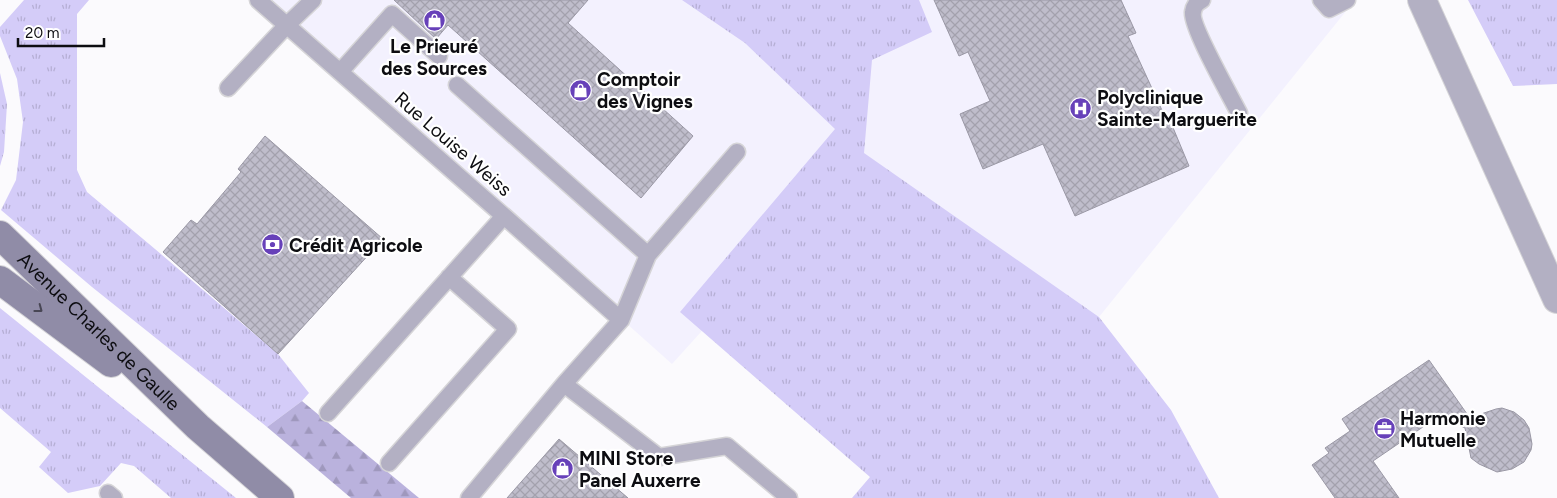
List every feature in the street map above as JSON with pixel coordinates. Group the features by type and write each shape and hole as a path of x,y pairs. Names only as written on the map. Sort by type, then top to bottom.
{"main road":[{"name":"Avenue Charles de Gaulle","path":"0,235 198,427 280,498"},
{"name":"Avenue Charles de Gaulle","path":"0,280 198,427"}],"street":[{"path":"1422,0 1557,299"}],"lane":[{"name":"Rue Louise Weiss","path":"258,0 621,320"},
{"path":"228,88 286,25 313,0"},
{"path":"1202,0 1195,4 1192,13 1194,21 1207,52 1240,113"},
{"path":"1321,0 1330,9 1347,0"},
{"path":"340,72 392,14 439,56"},
{"path":"457,85 648,255"},
{"path":"469,498 564,384 621,320 648,255 737,152"},
{"path":"328,412 504,216"},
{"path":"389,464 508,329 450,277"},
{"path":"564,384 659,457 727,446 790,498"}],"shaded area":[{"path":"264,0 1355,0 1099,317 863,153 672,364"}],"green space":[{"path":"24,0 89,0 77,14 77,170 87,192 278,354 309,393 302,401 267,427 92,287 1,210 16,180 23,122 17,79 0,36 0,27"},
{"path":"682,0 919,0 932,32 872,60 864,153 1099,317 1171,410 1219,498 852,498 870,477 680,312 835,129 745,43"},
{"path":"1468,0 1557,0 1557,84 1513,86"},
{"path":"0,73 7,104 4,152 0,166"},
{"path":"0,308 236,498 171,498 134,466 121,463 100,486 68,493 39,467 51,452 0,408"},
{"path":"302,401 419,498 351,498 267,427"}],"building":[{"name":"Comptoir des Vignes","path":"394,0 588,0 568,23 693,136 641,198 448,25 436,39"},
{"name":"Polyclinique Sainte-Marguerite","path":"934,0 1121,0 1136,33 1128,36 1166,119 1169,118 1189,166 1075,216 1043,144 983,169 960,114 990,101 968,52 959,56"},
{"name":"Crédit Agricole","path":"265,136 383,239 278,354 163,252 191,220 197,224 241,172 238,169"},
{"name":"Harmonie Mutuelle","path":"1429,360 1472,421 1481,414 1502,408 1514,412 1524,420 1529,428 1532,444 1531,450 1524,462 1512,469 1497,472 1479,464 1471,458 1465,428 1439,416 1373,461 1399,498 1335,498 1312,465 1329,453 1325,448 1350,431 1342,419"},
{"name":"MINI Store Panel Auxerre","path":"559,439 628,498 507,498"}],"place":[{"name":"Le Prieuré des Sources","path":"434,20"},
{"name":"Comptoir des Vignes","path":"581,90"},
{"name":"Polyclinique Sainte-Marguerite","path":"1081,108"},
{"name":"Crédit Agricole","path":"273,245"},
{"name":"Harmonie Mutuelle","path":"1384,429"},
{"name":"MINI Store Panel Auxerre","path":"563,469"}]}
